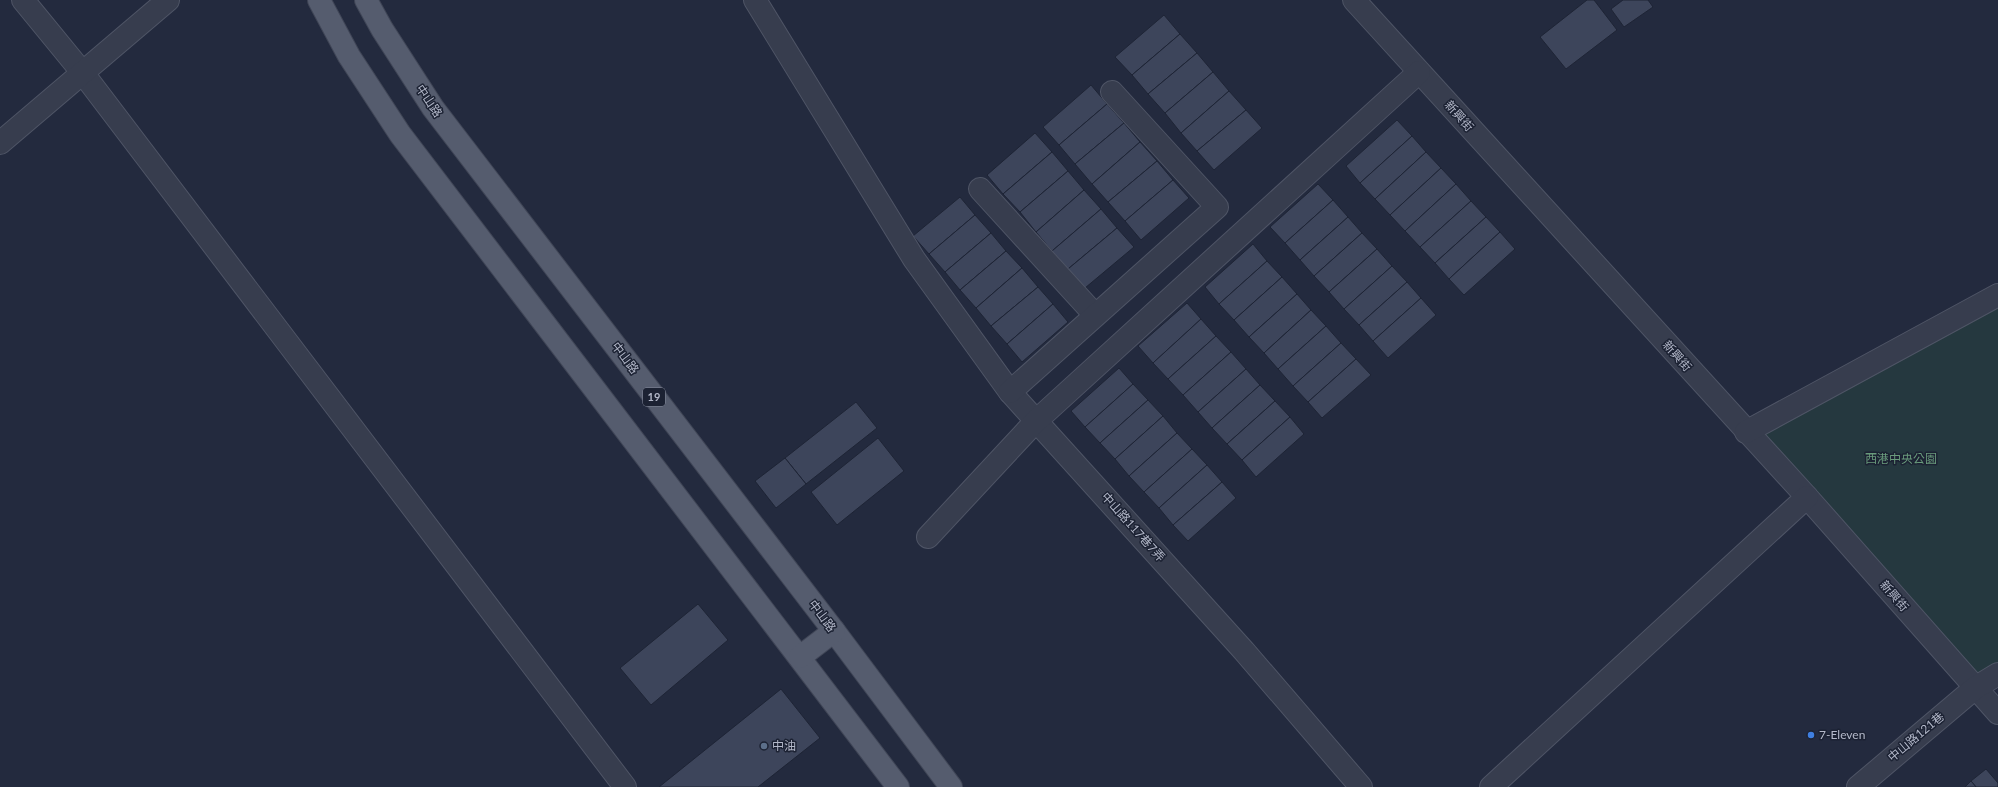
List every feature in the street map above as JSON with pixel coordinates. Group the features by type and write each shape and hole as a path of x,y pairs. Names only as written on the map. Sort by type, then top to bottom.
{"main road":[{"path":"319,0 349,56 400,134 898,787"},
{"name":"中山路","path":"366,0 382,29 433,108 951,787"},
{"path":"800,657 834,632"}],"street":[{"path":"23,0 82,72 625,787"},
{"path":"0,143 168,0"},
{"name":"中山路117巷7弄","path":"756,0 914,259 1010,392 1244,651 1361,787"},
{"name":"新興街","path":"1354,0 1746,432 1807,497 1998,713"},
{"path":"928,537 1036,421 1419,72"},
{"path":"1010,392 1217,207 1112,92"},
{"path":"980,189 1095,315"},
{"path":"1746,432 1998,295"},
{"path":"1491,787 1807,497"},
{"name":"中山路121巷","path":"1858,787 1975,688 1998,674"}],"green space":[{"name":"西港中央公園","path":"1998,296 1998,674 1975,688 1746,432"}],"building":[{"path":"1587,0 1594,0 1617,30 1566,69 1540,37"},
{"path":"1623,0 1648,0 1653,7 1624,27 1611,9"},
{"path":"1164,15 1180,34 1132,75 1115,57"},
{"path":"1180,34 1197,53 1148,94 1132,75"},
{"path":"1197,53 1213,72 1165,113 1148,94"},
{"path":"1213,72 1229,91 1181,133 1165,113"},
{"path":"1091,85 1107,104 1059,145 1043,127"},
{"path":"1229,91 1246,110 1197,151 1181,133"},
{"path":"1107,104 1124,123 1075,164 1059,145"},
{"path":"1246,110 1262,128 1214,170 1197,151"},
{"path":"1397,120 1412,136 1360,183 1346,166"},
{"path":"1124,123 1140,142 1092,184 1075,164"},
{"path":"1035,133 1052,152 1003,194 987,175"},
{"path":"1412,136 1426,152 1375,199 1360,183"},
{"path":"1140,142 1157,161 1108,202 1092,184"},
{"path":"1052,152 1068,171 1020,212 1003,194"},
{"path":"1426,152 1441,168 1390,215 1375,199"},
{"path":"1157,161 1173,180 1125,221 1108,202"},
{"path":"1441,168 1456,184 1405,231 1390,215"},
{"path":"1068,171 1084,190 1036,232 1020,212"},
{"path":"1173,180 1189,198 1141,240 1125,221"},
{"path":"1318,184 1333,200 1285,243 1270,227"},
{"path":"1456,184 1471,201 1420,247 1405,231"},
{"path":"1084,190 1101,209 1052,251 1036,232"},
{"path":"960,197 975,215 929,254 913,236"},
{"path":"1333,200 1348,217 1300,260 1285,243"},
{"path":"1471,201 1486,217 1435,263 1420,247"},
{"path":"1101,209 1117,228 1068,269 1052,251"},
{"path":"975,215 991,233 945,272 929,254"},
{"path":"1348,217 1362,233 1314,276 1300,260"},
{"path":"1486,217 1500,232 1449,279 1435,263"},
{"path":"1117,228 1134,247 1085,288 1068,269"},
{"path":"1500,232 1515,249 1464,295 1449,279"},
{"path":"991,233 1006,251 960,290 945,272"},
{"path":"1362,233 1377,249 1329,292 1314,276"},
{"path":"1253,244 1267,261 1219,304 1205,287"},
{"path":"1377,249 1392,266 1344,309 1329,292"},
{"path":"1006,251 1022,268 976,308 960,290"},
{"path":"1267,261 1282,277 1234,320 1219,304"},
{"path":"1392,266 1407,282 1359,325 1344,309"},
{"path":"1022,268 1038,287 991,326 976,308"},
{"path":"1282,277 1297,294 1249,337 1234,320"},
{"path":"1407,282 1421,298 1373,341 1359,325"},
{"path":"1038,287 1053,304 1007,344 991,326"},
{"path":"1297,294 1311,310 1264,353 1249,337"},
{"path":"1421,298 1436,315 1388,358 1373,341"},
{"path":"1187,303 1201,319 1153,363 1138,346"},
{"path":"1053,304 1068,322 1022,362 1007,344"},
{"path":"1311,310 1326,326 1278,369 1264,353"},
{"path":"1201,319 1216,336 1168,379 1153,363"},
{"path":"1326,326 1341,343 1293,386 1278,369"},
{"path":"1216,336 1231,352 1183,395 1168,379"},
{"path":"1341,343 1356,359 1308,402 1293,386"},
{"path":"1231,352 1246,369 1198,412 1183,395"},
{"path":"1356,359 1371,375 1322,418 1308,402"},
{"path":"1119,368 1133,384 1085,427 1071,411"},
{"path":"1246,369 1260,385 1212,428 1198,412"},
{"path":"1133,384 1148,400 1100,443 1085,427"},
{"path":"1260,385 1275,401 1227,444 1212,428"},
{"path":"1148,400 1163,416 1115,459 1100,443"},
{"path":"1275,401 1290,417 1242,460 1227,444"},
{"path":"856,402 877,428 806,484 785,458"},
{"path":"1163,416 1177,433 1129,476 1115,459"},
{"path":"1290,417 1304,434 1256,477 1242,460"},
{"path":"1177,433 1192,449 1144,492 1129,476"},
{"path":"878,438 904,471 837,525 811,492"},
{"path":"1192,449 1207,465 1159,508 1144,492"},
{"path":"785,458 806,484 776,508 755,481"},
{"path":"1207,465 1222,482 1173,525 1159,508"},
{"path":"1222,482 1236,498 1188,541 1173,525"},
{"path":"698,604 728,640 651,705 620,668"},
{"path":"781,689 820,738 758,787 659,787"},
{"path":"1986,769 1998,783 1998,787 1976,787 1971,781"},
{"path":"1971,781 1976,787 1965,787"}],"place":[{"name":"7-Eleven","path":"1811,735"},
{"name":"中油","path":"764,746"}]}
